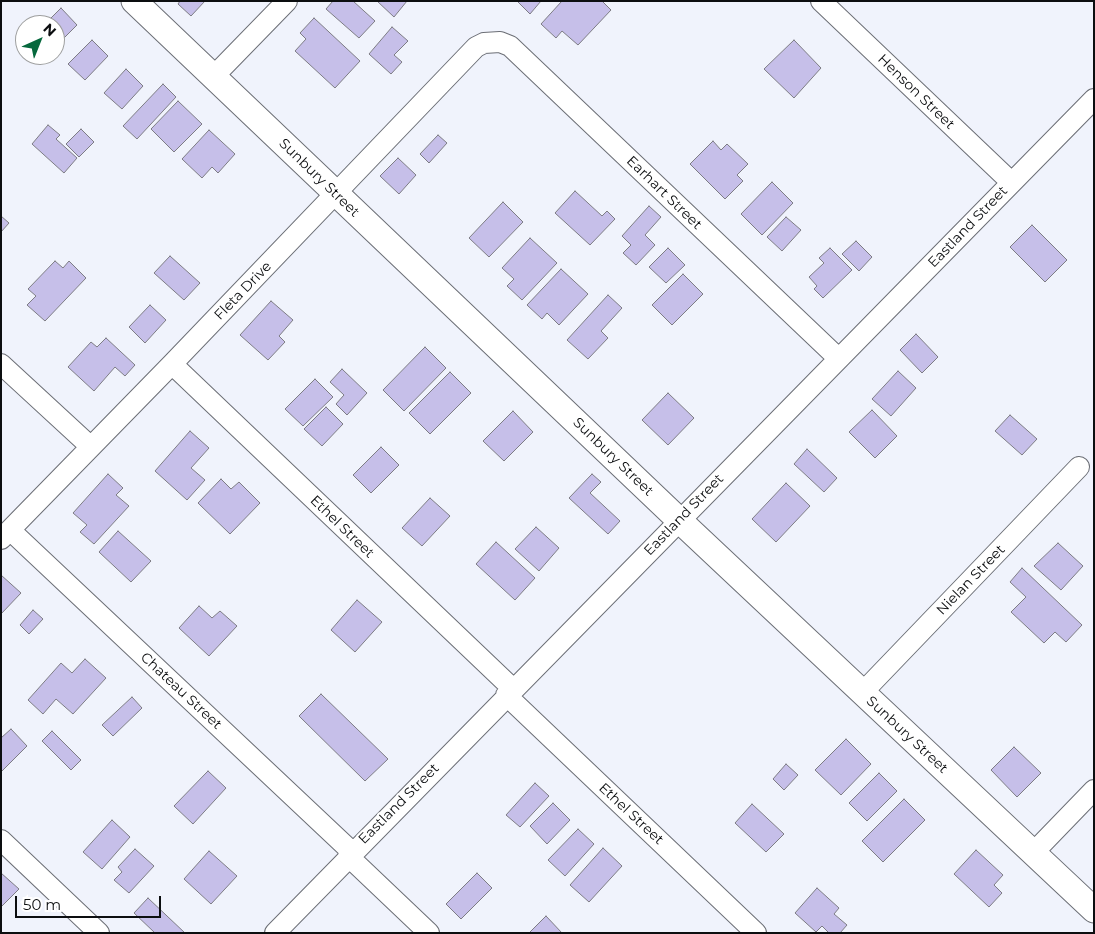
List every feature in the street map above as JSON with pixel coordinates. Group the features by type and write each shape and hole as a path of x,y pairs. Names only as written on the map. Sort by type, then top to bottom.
{"street":[{"name":"Sunbury Street","path":"134,1 679,520 1094,910"},
{"path":"214,76 287,1"},
{"name":"Henson Street","path":"821,1 1012,182"},
{"name":"Earhart Street","path":"484,43 500,42 510,46 838,358"},
{"name":"Fleta Drive","path":"6,534 476,47 484,43"},
{"name":"Eastland Street","path":"275,933 509,692 1094,99"},
{"path":"1,364 91,447"},
{"name":"Ethel Street","path":"172,364 756,933"},
{"name":"Nielan Street","path":"862,693 1079,467"},
{"name":"Chateau Street","path":"6,534 350,854 429,933"},
{"path":"1034,852 1094,790"},
{"path":"1,840 98,933"}],"building":[{"path":"180,1 205,1 191,16 178,4"},
{"path":"333,1 353,1 375,21 359,38 326,9"},
{"path":"377,1 407,1 394,17"},
{"path":"517,1 541,1 530,14"},
{"path":"562,1 602,1 611,10 578,45 562,31 556,38 541,24"},
{"path":"61,8 77,25 65,37 65,15 54,15"},
{"path":"314,18 360,61 335,88 295,51 306,39 300,33"},
{"path":"392,27 408,41 394,55 402,62 391,74 369,54"},
{"path":"92,40 108,56 85,80 68,64"},
{"path":"794,40 821,68 794,98 764,69"},
{"path":"126,69 143,86 122,109 104,93"},
{"path":"163,84 176,97 137,139 123,126"},
{"path":"178,101 202,124 174,152 151,129"},
{"path":"48,125 60,135 56,139 77,158 64,173 32,144"},
{"path":"81,129 94,142 79,157 66,144"},
{"path":"209,130 235,154 218,173 212,167 202,178 182,159"},
{"path":"438,135 447,143 429,163 420,154"},
{"path":"713,141 721,150 727,144 748,164 737,175 743,181 725,199 690,164"},
{"path":"398,158 416,175 399,194 380,176"},
{"path":"772,182 793,203 762,235 741,214"},
{"path":"575,191 602,216 607,211 615,219 590,245 555,213"},
{"path":"503,202 523,222 489,257 469,238"},
{"path":"649,206 661,217 645,235 655,245 636,265 623,253 631,245 622,236"},
{"path":"1,216 9,223 1,232"},
{"path":"786,217 801,230 782,251 767,237"},
{"path":"1032,225 1067,260 1045,282 1010,247"},
{"path":"530,238 557,263 522,300 507,286 514,279 502,268"},
{"path":"856,241 872,257 859,271 842,254"},
{"path":"668,248 685,265 666,283 649,267"},
{"path":"830,248 852,270 823,298 814,289 817,286 809,277 824,263 819,258"},
{"path":"170,256 200,283 184,300 154,273"},
{"path":"55,261 63,268 69,261 86,278 45,321 27,305 36,296 28,289"},
{"path":"561,269 588,294 559,325 547,313 542,319 527,305"},
{"path":"683,274 703,294 672,325 652,305"},
{"path":"608,295 622,308 601,331 608,338 588,359 567,340"},
{"path":"271,301 293,320 279,336 285,342 268,360 240,335"},
{"path":"150,305 166,320 145,343 129,327"},
{"path":"916,334 938,357 922,373 900,350"},
{"path":"106,338 135,365 125,376 115,367 94,391 68,367 91,342 97,347"},
{"path":"425,347 446,368 404,411 383,390"},
{"path":"342,369 367,393 347,415 336,404 344,395 330,382"},
{"path":"898,371 916,388 891,416 872,399"},
{"path":"450,372 471,393 430,434 409,413"},
{"path":"315,379 333,397 303,426 285,409"},
{"path":"668,393 694,418 668,445 642,420"},
{"path":"326,407 343,424 322,446 304,429"},
{"path":"872,410 897,436 875,458 849,432"},
{"path":"513,411 533,432 504,461 483,441"},
{"path":"1010,415 1037,439 1022,455 995,431"},
{"path":"190,431 209,448 191,468 205,480 187,500 155,471"},
{"path":"381,447 399,465 371,493 353,475"},
{"path":"807,449 837,478 824,492 794,464"},
{"path":"108,474 123,488 116,495 129,506 94,544 80,532 87,525 73,513"},
{"path":"592,474 601,482 590,493 620,521 608,534 569,498"},
{"path":"221,479 231,489 239,482 260,503 230,534 198,503"},
{"path":"786,483 810,506 776,542 752,519"},
{"path":"430,498 450,516 422,546 402,528"},
{"path":"536,527 559,548 539,571 515,549"},
{"path":"118,531 151,561 131,582 99,552"},
{"path":"496,542 535,578 515,600 476,564"},
{"path":"1058,543 1083,566 1061,590 1034,566"},
{"path":"1022,568 1082,625 1066,642 1055,632 1044,643 1011,612 1026,597 1010,582"},
{"path":"1,575 21,593 1,614"},
{"path":"357,600 382,622 355,652 331,630"},
{"path":"199,606 212,618 220,611 237,626 209,656 179,628"},
{"path":"33,610 43,619 29,634 20,625"},
{"path":"85,659 106,678 73,714 56,699 43,714 28,700 61,663 72,673"},
{"path":"321,694 388,759 365,781 299,716"},
{"path":"132,697 142,708 113,736 102,725"},
{"path":"11,729 27,746 1,772 1,738"},
{"path":"52,731 81,760 71,770 42,741"},
{"path":"846,739 871,764 841,795 815,770"},
{"path":"1014,747 1041,773 1017,797 991,770"},
{"path":"786,764 798,775 784,790 773,779"},
{"path":"208,771 226,788 193,824 174,806"},
{"path":"879,773 897,791 867,821 849,803"},
{"path":"535,783 549,796 520,827 506,815"},
{"path":"904,799 925,820 883,862 862,841"},
{"path":"553,803 570,820 547,844 530,826"},
{"path":"752,804 784,834 766,852 735,823"},
{"path":"112,820 130,837 102,869 83,852"},
{"path":"578,829 594,844 565,876 548,860"},
{"path":"603,848 622,866 589,902 570,885"},
{"path":"135,849 154,866 129,893 114,880 122,872 118,867"},
{"path":"976,850 1003,875 994,885 1002,893 989,907 954,874"},
{"path":"209,851 237,876 211,904 184,879"},
{"path":"1,873 19,889 1,907"},
{"path":"477,873 492,888 461,919 446,904"},
{"path":"817,888 839,908 834,914 847,925 840,933 829,933 822,926 816,932 795,913"},
{"path":"148,898 185,933 155,933 134,913"},
{"path":"546,916 562,933 529,933"}]}
